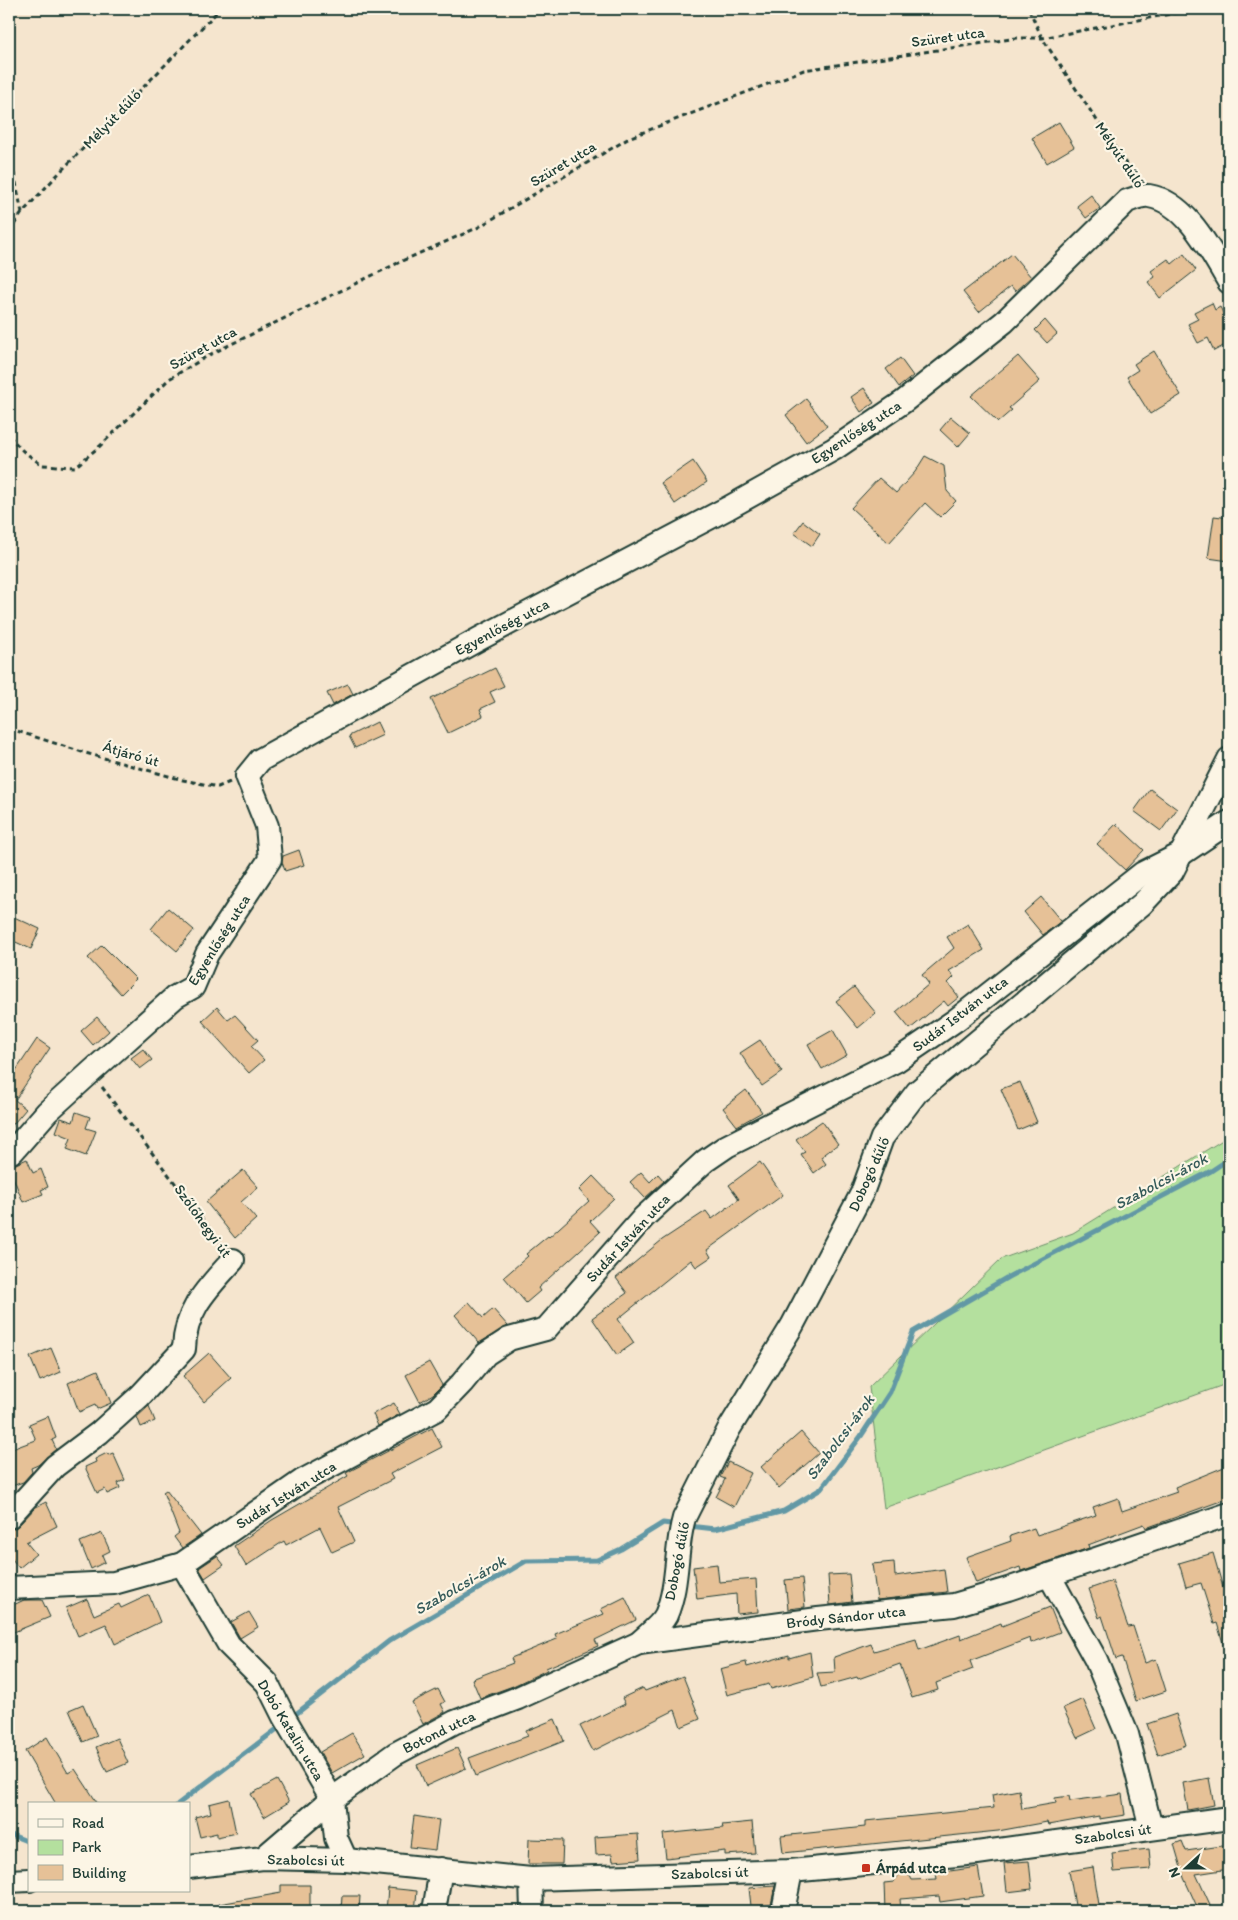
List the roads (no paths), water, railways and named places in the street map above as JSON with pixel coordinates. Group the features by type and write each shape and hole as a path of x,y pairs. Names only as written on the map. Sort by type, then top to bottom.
{"street":[{"name":"Mélyút dűlő","path":"1147,196 1164,200 1180,210 1204,241 1229,282"},
{"name":"Egyenlőség utca","path":"9,1154 47,1112 91,1072 175,997 193,987 207,954 270,859 267,826 247,776 260,760 834,449 903,402 1004,322 1127,201 1147,196"},
{"name":"Dobogó dűlő","path":"638,1643 665,1616 672,1591 682,1525 728,1429 801,1310 862,1193 882,1138 917,1092 1142,904 1172,872 1229,759"},
{"name":"Sudár István utca","path":"9,1588 114,1583 182,1564 302,1481 437,1408 486,1354 509,1339 546,1328 644,1217 705,1160 727,1146 896,1061 956,1020 1143,873 1183,853 1229,822"},
{"name":"Szőlőhegyi út","path":"9,1517 55,1466 99,1433 140,1396 184,1349 184,1332 198,1299 233,1260"},
{"name":"Bródy Sándor utca","path":"638,1643 818,1619 954,1605 1228,1517"},
{"name":"Dobó Katalin utca","path":"182,1564 229,1645 267,1683 332,1799"},
{"path":"1050,1575 1096,1660 1127,1734 1151,1828"},
{"name":"Botond utca","path":"263,1858 332,1799 395,1754 455,1722 518,1698 638,1643"},
{"path":"332,1799 336,1838 346,1860"},
{"name":"Szabolcsi út","path":"190,1867 263,1858 346,1860 531,1879 791,1871 977,1853 1229,1818"},
{"path":"434,1911 441,1869"},
{"path":"783,1911 791,1871"},
{"path":"531,1879 532,1911"},
{"path":"9,1881 28,1880"}],"waterway":[{"name":"Szabolcsi-árok","path":"689,1526 715,1529 784,1511 821,1489 861,1436 890,1392 913,1332 1008,1277 1211,1171 1229,1159"},
{"name":"Szabolcsi-árok","path":"292,1717 389,1641 526,1561 597,1560 621,1549 663,1523 678,1525"},
{"name":"Szabolcsi-árok","path":"181,1802 281,1726"},
{"name":"Szabolcsi-árok","path":"9,1834 28,1842"}],"place":[{"name":"Árpád utca","path":"866,1868"}]}
